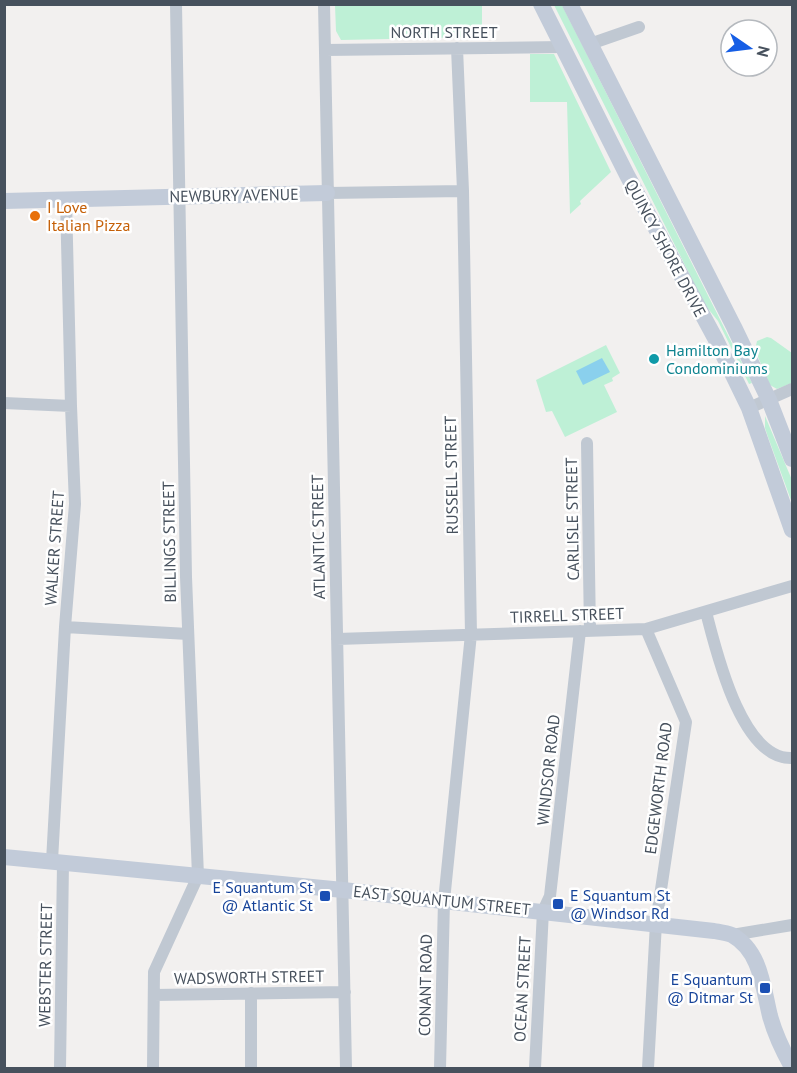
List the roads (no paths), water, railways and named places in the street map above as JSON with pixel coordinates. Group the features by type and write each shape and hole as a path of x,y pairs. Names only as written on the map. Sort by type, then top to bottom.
{"main road":[{"name":"QUINCY SHORE DRIVE","path":"542,4 636,192 715,338 749,408 792,530"},
{"name":"QUINCY SHORE DRIVE","path":"570,4 769,400 792,459"},
{"name":"NEWBURY AVENUE","path":"4,201 327,193"},
{"name":"EAST SQUANTUM STREET","path":"4,857 656,923 701,928 732,935"},
{"path":"732,935 743,944 756,961 775,1031 792,1066"}],"street":[{"name":"BILLINGS STREET","path":"153,1068 154,972 198,876 188,634 176,4"},
{"name":"ATLANTIC STREET","path":"324,4 346,1068"},
{"path":"590,44 639,27"},
{"name":"NORTH STREET","path":"325,50 563,47"},
{"name":"RUSSELL STREET","path":"444,901 471,634 463,191 457,48"},
{"name":"NEWBURY AVENUE","path":"327,193 463,191"},
{"name":"WALKER STREET","path":"58,862 65,627 75,504 66,200"},
{"path":"749,408 792,389"},
{"path":"4,403 71,406"},
{"name":"CARLISLE STREET","path":"585,631 587,444"},
{"name":"TIRRELL STREET","path":"337,639 646,629 792,586"},
{"path":"706,612 727,682 742,716 759,742 771,753 792,758"},
{"path":"65,627 188,634"},
{"name":"EDGEWORTH ROAD","path":"646,629 686,722 656,923 648,1068"},
{"name":"WINDSOR ROAD","path":"543,911 550,896 585,631"},
{"name":"WEBSTER STREET","path":"58,862 60,1068"},
{"name":"CONANT ROAD","path":"440,1068 444,901"},
{"name":"OCEAN STREET","path":"535,1068 543,911"},
{"path":"732,935 792,925"},
{"path":"251,993 251,1068"},
{"name":"WADSWORTH STREET","path":"154,995 345,993"}],"water":[{"path":"602,358 610,372 583,385 576,371"}],"place":[{"name":"I Love Italian Pizza","path":"35,216"},
{"name":"Hamilton Bay Condominiums","path":"654,359"},
{"name":"E Squantum St @ Atlantic St","path":"325,896"},
{"name":"E Squantum St @ Windsor Rd","path":"558,904"},
{"name":"E Squantum @ Ditmar St","path":"765,988"}]}
